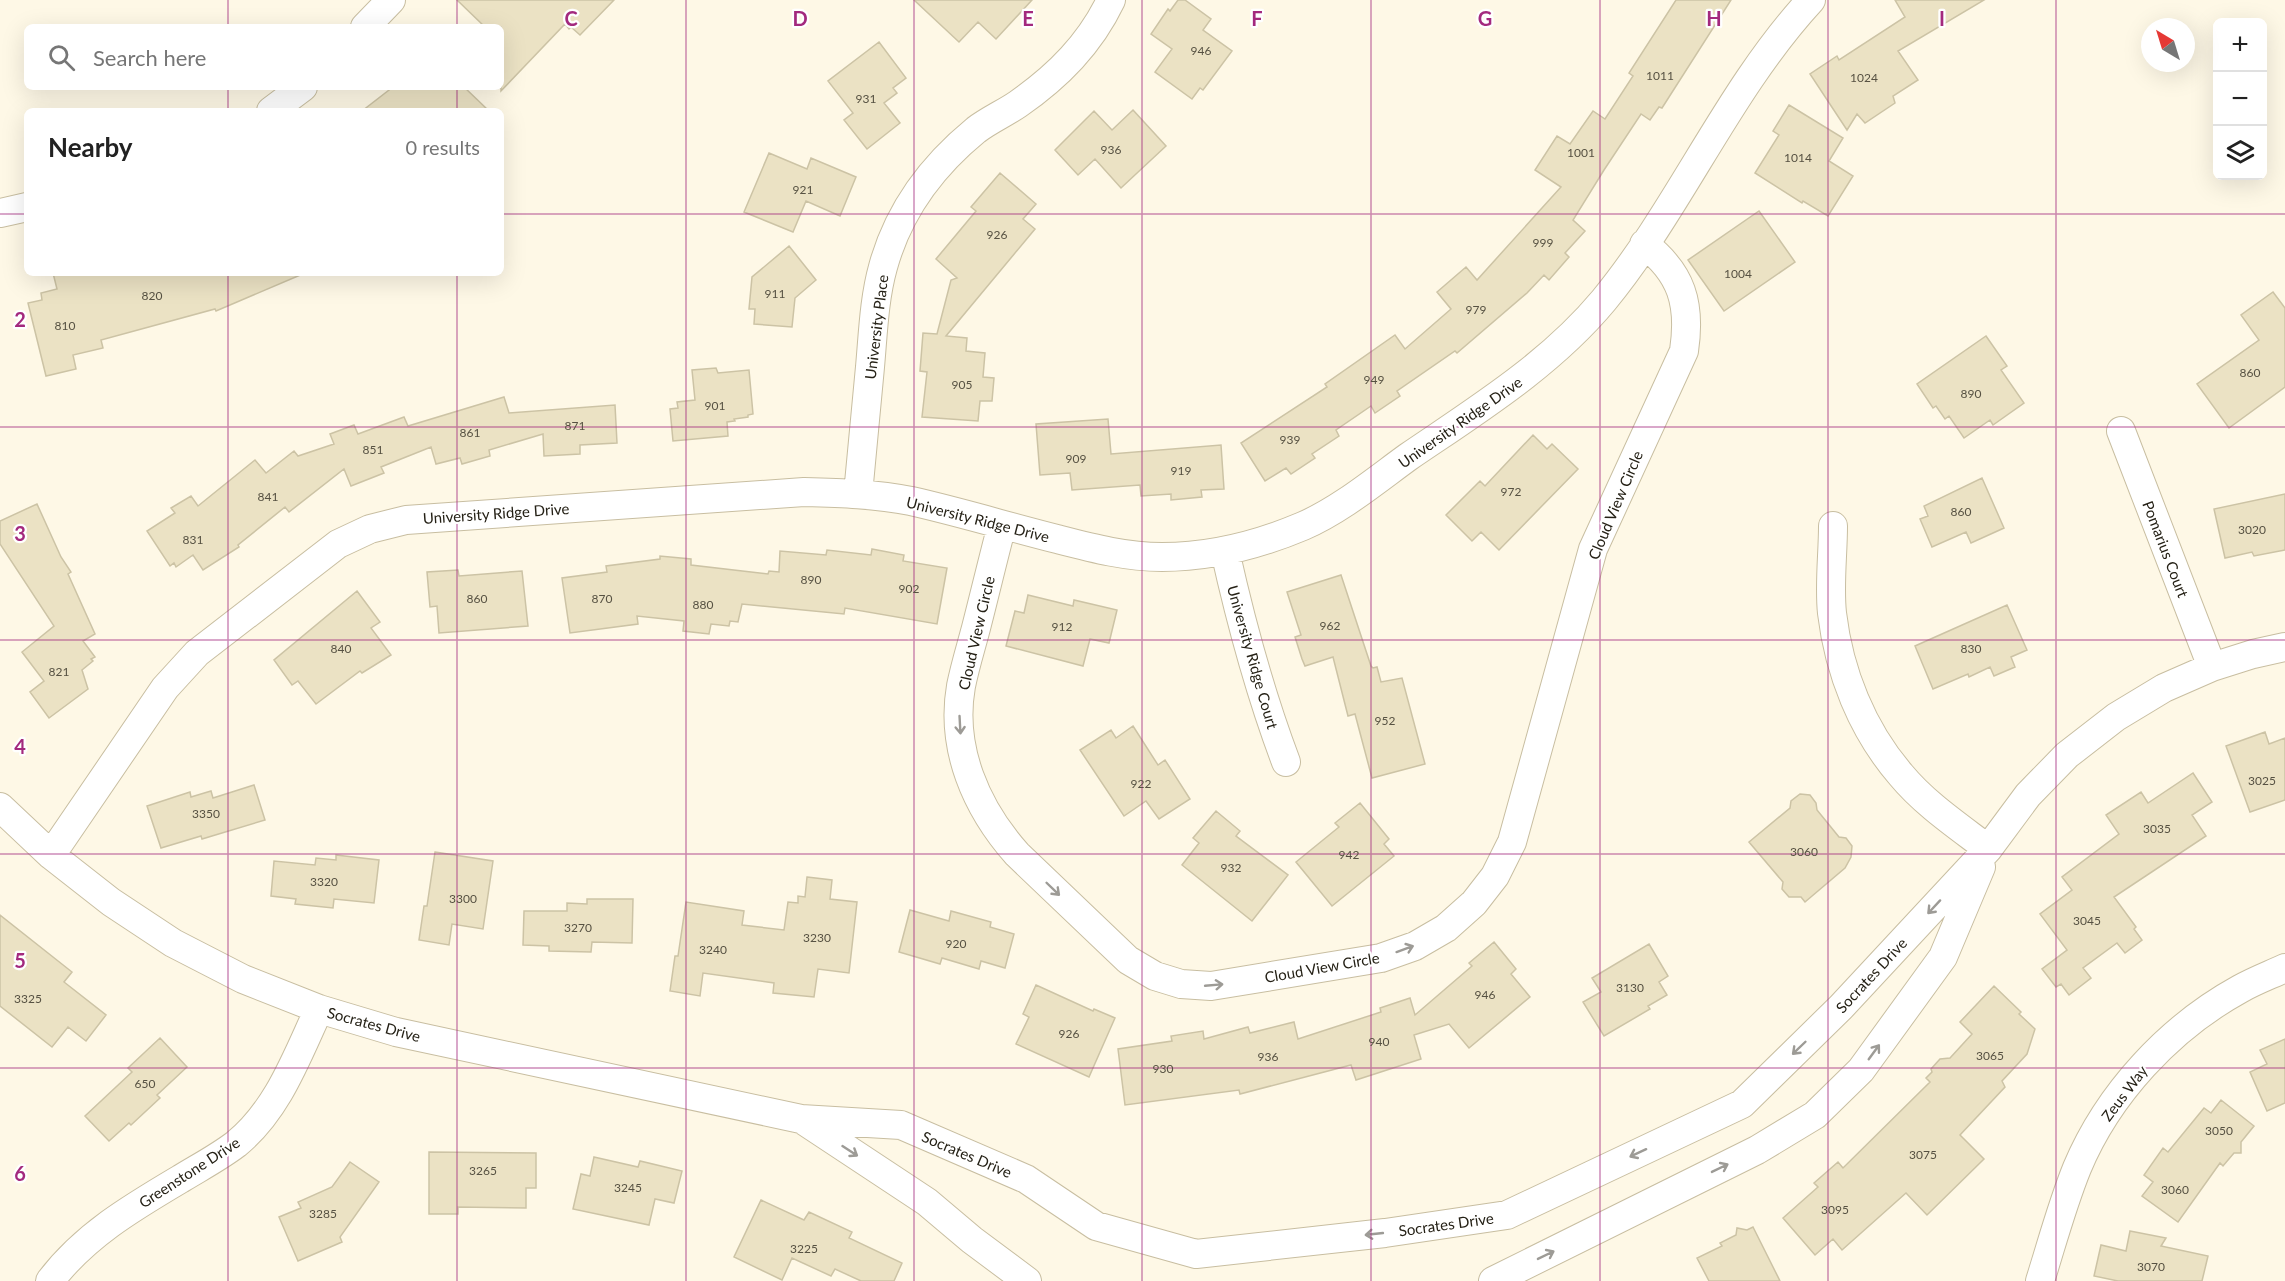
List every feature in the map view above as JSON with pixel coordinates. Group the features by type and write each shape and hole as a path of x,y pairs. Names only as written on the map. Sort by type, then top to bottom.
{"street":[{"path":"368,24 391,0"},
{"name":"University Place","path":"858,494 875,310 883,268 897,227 920,188 944,159 978,129 1049,82 1076,55 1101,20 1111,0"},
{"name":"University Ridge Drive","path":"51,855 165,688 198,653 338,544 370,529 406,519 804,492 858,494 909,501 1113,553 1162,557 1225,551 1263,542 1307,524 1344,502 1525,376 1564,342 1604,300 1644,244 1748,80 1794,18 1811,0"},
{"path":"275,108 299,90"},
{"path":"0,213 24,208"},
{"name":"Cloud View Circle","path":"1002,525 961,687 959,725 964,762 977,799 1000,835 1017,854 1128,960 1155,976 1181,984 1211,986 1381,958 1414,946 1446,928 1474,903 1495,876 1512,842 1593,549 1684,351 1688,327 1686,302 1676,276 1658,254 1644,244"},
{"name":"Pomarius Court","path":"2121,431 2212,667"},
{"path":"1833,526 1832,611 1840,658 1854,700 1874,739 1901,776 1935,808 1988,849"},
{"name":"University Ridge Court","path":"1225,551 1244,634 1269,717 1286,762"},
{"name":"Socrates Drive","path":"0,807 51,855 111,902 173,942 243,979 319,1009 396,1032 801,1119 901,1125 1026,1179 1096,1226 1197,1254 1385,1233 1507,1215 1742,1104 1841,1007 1988,849 2028,795 2067,755 2125,711 2164,688 2212,667 2285,647"},
{"name":"Socrates Drive","path":"1493,1281 1757,1150 1815,1115 1860,1070 1943,957 1988,849"},
{"name":"Zeus Way","path":"2040,1281 2078,1167 2100,1125 2127,1086 2162,1046 2199,1016 2239,989 2285,968"},
{"name":"Greenstone Drive","path":"50,1281 77,1250 98,1231 215,1159 236,1144 256,1124 280,1091 319,1009"},
{"name":"Socrates Drive","path":"801,1119 927,1202 972,1240 1027,1281"}],"building":[{"path":"457,0 614,0 580,35 565,24 504,88 504,24 482,24"},
{"path":"914,0 1032,0 996,39 978,22 959,42"},
{"path":"1178,0 1185,0 1211,19 1203,30 1232,51 1203,90 1200,88 1192,99 1155,72 1172,49 1151,34 1168,9 1170,11"},
{"path":"1676,0 1731,0 1662,108 1659,107 1650,120 1641,114 1604,170 1573,220 1585,231 1565,253 1569,257 1549,280 1544,275 1527,293 1457,353 1455,351 1397,391 1400,396 1375,413 1371,406 1336,430 1339,436 1312,454 1315,458 1291,474 1286,468 1265,481 1241,443 1327,387 1325,384 1395,335 1405,349 1451,309 1437,292 1466,267 1477,280 1561,187 1535,170 1557,136 1570,144 1593,111 1605,119 1633,76 1629,73"},
{"path":"1895,0 1984,0 1898,51 1918,80 1893,96 1895,103 1865,123 1857,114 1847,130 1810,74 1837,56 1839,60 1905,17"},
{"path":"879,42 906,78 893,88 897,93 884,103 900,123 867,149 844,120 853,113 828,81"},
{"path":"389,90 467,90 486,108 366,108"},
{"path":"1789,105 1843,138 1829,161 1853,176 1828,216 1803,201 1802,203 1755,173 1779,135 1773,131"},
{"path":"1133,110 1166,146 1121,188 1095,159 1078,175 1055,150 1094,111 1112,130"},
{"path":"769,153 807,169 811,158 856,177 840,216 806,201 793,232 744,212"},
{"path":"1000,173 1036,204 1023,219 1035,229 946,336 967,338 966,351 985,353 983,377 994,378 992,401 980,401 978,421 922,417 927,372 920,371 923,333 937,334 951,280 957,278 936,259 976,211 971,207"},
{"path":"1759,211 1795,262 1724,311 1688,260"},
{"path":"789,246 816,280 795,298 792,327 754,324 755,309 749,309 752,277"},
{"path":"54,276 298,276 216,311 215,309 101,340 103,348 73,355 76,369 46,376 28,303 42,300 41,293 57,289"},
{"path":"2273,292 2285,308 2285,387 2229,428 2197,384 2259,340 2241,315"},
{"path":"1986,336 2007,366 2001,370 2024,403 1993,425 1990,420 1964,438 1949,416 1945,419 1936,406 1933,408 1917,384"},
{"path":"716,368 718,373 749,370 753,414 727,422 728,436 673,441 670,409 678,408 677,402 695,400 692,370"},
{"path":"504,397 509,413 615,405 617,443 580,445 580,454 544,456 543,434 489,450 490,456 462,464 460,458 436,464 431,447 381,467 384,473 351,486 344,469 289,512 285,507 238,545 239,547 203,570 193,555 176,567 174,563 170,566 147,531 175,513 171,508 191,496 198,506 255,460 266,473 294,451 298,456 334,444 330,434 354,425 358,434 404,417 408,426"},
{"path":"1108,419 1111,454 1221,445 1224,489 1201,490 1202,497 1171,500 1171,494 1141,496 1140,485 1072,490 1070,473 1040,475 1036,424"},
{"path":"1533,435 1547,449 1552,444 1578,469 1499,550 1481,532 1472,541 1446,515 1480,481 1485,486"},
{"path":"1982,478 2004,528 1971,543 1966,532 1932,547 1920,519 1928,516 1924,506"},
{"path":"2285,494 2285,550 2254,556 2252,552 2225,558 2214,509"},
{"path":"37,504 61,557 71,572 68,574 95,634 83,641 95,657 82,670 88,689 49,718 30,692 44,681 22,652 54,626 0,544 0,521"},
{"path":"872,549 904,555 903,561 947,568 937,624 845,608 844,614 742,604 738,622 730,621 729,626 711,624 709,634 683,631 684,621 637,616 638,624 570,633 562,578 607,572 606,566 660,559 660,556 691,559 691,565 768,574 769,571 779,572 780,551 826,555 827,550 871,555"},
{"path":"458,570 459,576 522,571 528,626 439,633 437,606 430,607 427,572"},
{"path":"1341,575 1371,666 1377,667 1381,682 1402,678 1425,764 1372,778 1355,714 1348,716 1333,657 1305,666 1295,637 1301,635 1287,592"},
{"path":"357,591 380,622 371,628 391,655 362,673 360,671 316,704 298,681 292,685 274,660"},
{"path":"1028,595 1073,606 1074,600 1117,610 1109,643 1090,639 1083,666 1006,646 1015,611 1024,613"},
{"path":"2007,605 2027,650 2011,657 2015,667 1994,676 1990,667 1933,689 1915,646"},
{"path":"1133,726 1158,765 1165,760 1190,799 1159,819 1146,801 1124,816 1080,750 1111,730 1116,738"},
{"path":"2265,732 2269,744 2285,738 2285,800 2250,812 2226,746"},
{"path":"2193,773 2212,802 2192,815 2206,836 2114,897 2136,927 2134,929 2142,940 2125,953 2117,943 2083,968 2091,978 2069,995 2061,984 2056,987 2042,969 2067,950 2040,914 2072,890 2062,877 2119,834 2106,815 2141,792 2148,803"},
{"path":"254,785 265,820 202,839 201,836 161,848 147,806 190,792 191,797 211,791 213,798"},
{"path":"1800,794 1810,795 1816,803 1817,810 1839,837 1846,838 1852,846 1851,857 1845,868 1805,902 1801,897 1789,897 1782,889 1783,882 1749,842 1790,808 1791,801"},
{"path":"1360,803 1389,839 1384,844 1394,856 1332,906 1296,862 1339,827 1335,823"},
{"path":"1216,811 1240,831 1236,836 1288,875 1252,921 1182,865 1199,843 1193,838"},
{"path":"435,852 493,861 483,929 452,924 449,945 419,940"},
{"path":"336,855 379,860 374,903 334,899 333,908 295,904 296,899 271,896 274,861 315,865 316,858 336,860"},
{"path":"807,877 832,880 830,899 857,902 849,973 818,969 814,997 773,993 774,983 703,973 700,996 670,991 686,902 744,911 742,925 784,930 788,902 798,903 798,896 805,897"},
{"path":"587,899 633,899 632,943 592,942 591,952 549,951 549,946 523,945 524,911 567,911 567,903 587,904"},
{"path":"910,910 949,921 951,911 991,922 990,927 1014,934 1005,968 981,961 979,969 942,958 940,964 899,952"},
{"path":"0,915 72,972 64,982 106,1015 86,1041 68,1027 52,1047 0,1006"},
{"path":"1494,942 1516,969 1511,974 1530,997 1469,1048 1449,1024 1414,1035 1421,1059 1356,1080 1351,1065 1240,1094 1239,1090 1125,1105 1118,1049 1172,1041 1171,1036 1203,1031 1204,1039 1248,1027 1250,1033 1294,1022 1298,1039 1381,1012 1380,1008 1410,998 1415,1015 1472,966 1469,963"},
{"path":"1649,944 1668,976 1659,982 1667,995 1648,1006 1650,1009 1604,1036 1583,1002 1601,992 1592,978"},
{"path":"1036,985 1093,1011 1094,1009 1115,1018 1089,1077 1016,1044 1029,1017 1023,1014"},
{"path":"1994,986 2035,1029 2027,1054 2002,1081 2005,1087 1960,1135 1984,1159 1927,1215 1906,1193 1842,1250 1833,1239 1815,1255 1783,1218 1818,1187 1814,1183 1838,1162 1843,1168 1930,1082 1926,1078 1932,1072 1931,1069 1940,1059 1950,1058 1972,1034 1960,1022"},
{"path":"160,1038 187,1067 157,1095 160,1098 131,1125 129,1123 109,1141 85,1116 132,1072 128,1068"},
{"path":"2285,1039 2285,1103 2267,1111 2250,1072 2267,1064 2260,1050"},
{"path":"2221,1100 2254,1126 2241,1142 2241,1153 2234,1153 2223,1166 2220,1163 2178,1222 2142,1196 2153,1182 2144,1175 2163,1148 2168,1152 2204,1108 2211,1113"},
{"path":"429,1152 536,1153 536,1188 526,1188 526,1208 458,1207 458,1214 429,1214"},
{"path":"594,1157 638,1167 640,1161 682,1171 674,1203 655,1199 649,1225 573,1209 581,1174 590,1176"},
{"path":"350,1162 379,1182 340,1237 342,1242 298,1261 279,1217 301,1208 298,1202 332,1187"},
{"path":"761,1200 804,1220 809,1212 852,1232 849,1238 902,1263 894,1281 861,1281 835,1269 831,1276 792,1258 782,1280 734,1257"},
{"path":"1753,1227 1780,1281 1709,1281 1697,1258 1722,1246 1720,1243 1736,1235 1737,1228 1747,1230"},
{"path":"2130,1231 2166,1238 2161,1246 2208,1256 2202,1281 2118,1281 2094,1276 2101,1245 2126,1251"}]}
